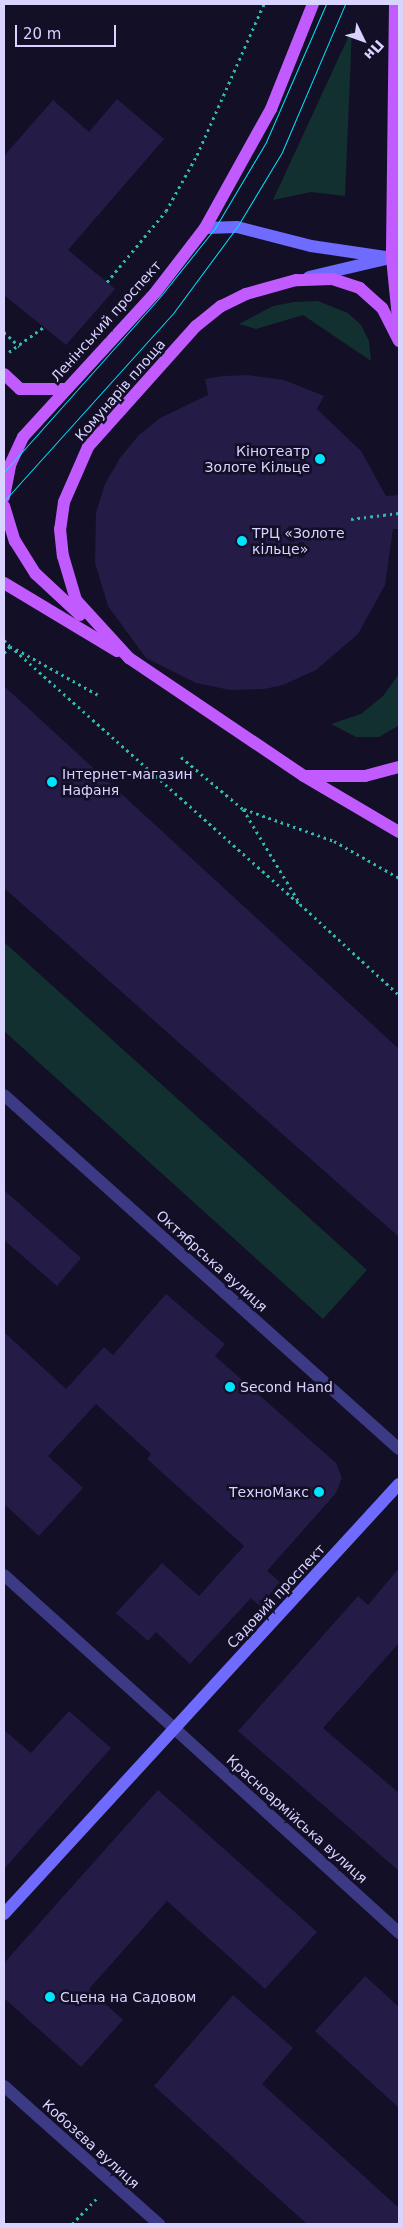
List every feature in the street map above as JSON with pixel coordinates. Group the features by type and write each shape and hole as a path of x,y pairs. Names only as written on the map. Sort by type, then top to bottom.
{"main road":[{"name":"Ленінський проспект","path":"4,496 10,465 23,437 64,389 155,293 205,228 271,109 313,4"},
{"path":"395,5 392,112 399,328"},
{"name":"Комунарів площа","path":"399,341 382,308 360,288 332,279 296,280 246,294 222,306 196,326 88,447 64,502 60,529 63,556 76,600 129,658 304,776 399,832"},
{"path":"4,374 20,388 64,389"},
{"path":"4,506 15,541 36,574 129,658"},
{"path":"4,583 129,658"},
{"path":"304,776 365,776 399,767"}],"street":[{"path":"392,112 399,135"},
{"path":"205,228 237,228 311,246 396,256"},
{"path":"296,280 396,256"},
{"name":"Октябрська вулиця","path":"4,1095 399,1450"},
{"name":"Садовий проспект","path":"4,1914 399,1484"},
{"name":"Красноармійська вулиця","path":"4,1575 399,1933"},
{"name":"Кобозєва вулиця","path":"4,2086 159,2224"}],"path":[{"path":"107,282 166,211 197,155 264,4"},
{"path":"4,354 19,346 45,326"},
{"path":"4,332 19,346"},
{"path":"350,519 399,513"},
{"path":"4,640 300,904 399,995"},
{"path":"4,653 10,646"},
{"path":"10,646 100,696"},
{"path":"181,757 243,809 300,904"},
{"path":"243,809 334,841 399,878"},
{"path":"72,2224 111,2182"}],"green space":[{"path":"352,29 345,196 311,192 273,200"},
{"path":"318,301 348,313 361,325 369,341 371,361 303,315 256,329 239,324 273,306 294,302"},
{"path":"399,674 398,726 379,737 356,737 331,724 361,714 383,696"},
{"path":"4,942 367,1270 323,1319 4,1031"}],"building":[{"path":"117,99 164,139 68,250 115,289 66,345 4,295 4,156 53,100 89,132"},
{"name":"ТРЦ «Золоте кільце»","path":"247,375 284,380 324,396 317,409 361,451 386,496 399,495 399,529 393,529 385,585 358,634 316,670 283,685 264,689 230,690 196,683 146,658 108,606 95,563 96,513 105,484 120,458 139,435 160,418 208,395 205,379"},
{"path":"4,686 399,1049 399,1237 4,888"},
{"path":"4,1190 81,1258 57,1286 4,1240"},
{"path":"166,1294 225,1344 215,1356 336,1463 342,1478 336,1493 267,1571 280,1582 260,1606 251,1598 190,1664 156,1632 148,1641 116,1613 162,1563 199,1596 244,1546 147,1459 151,1454 96,1404 48,1456 83,1488 39,1536 4,1504 4,1332 66,1389 104,1347 113,1355"},
{"path":"399,1568 399,1643 323,1728 399,1793 399,1871 238,1731 358,1596 368,1605"},
{"path":"69,1711 111,1748 4,1869 4,1730 31,1753"},
{"path":"158,1790 317,1932 265,1989 167,1901 89,1989 123,2020 81,2067 4,1998 4,1963"},
{"path":"365,1976 399,2007 399,2108 315,2031"},
{"path":"233,1995 293,2048 262,2084 399,2208 399,2224 307,2224 154,2086"}],"tram line":[{"path":"4,472 159,298 215,228 266,142 326,4"},
{"path":"4,501 174,312 237,227 282,152 345,4"}],"place":[{"name":"Кінотеатр Золоте Кільце","path":"320,459"},
{"name":"ТРЦ «Золоте кільце»","path":"242,541"},
{"name":"Інтернет-магазин Нафаня","path":"52,782"},
{"name":"Second Hand","path":"230,1387"},
{"name":"ТехноМакс","path":"319,1492"},
{"name":"Сцена на Садовом","path":"50,1997"}]}
